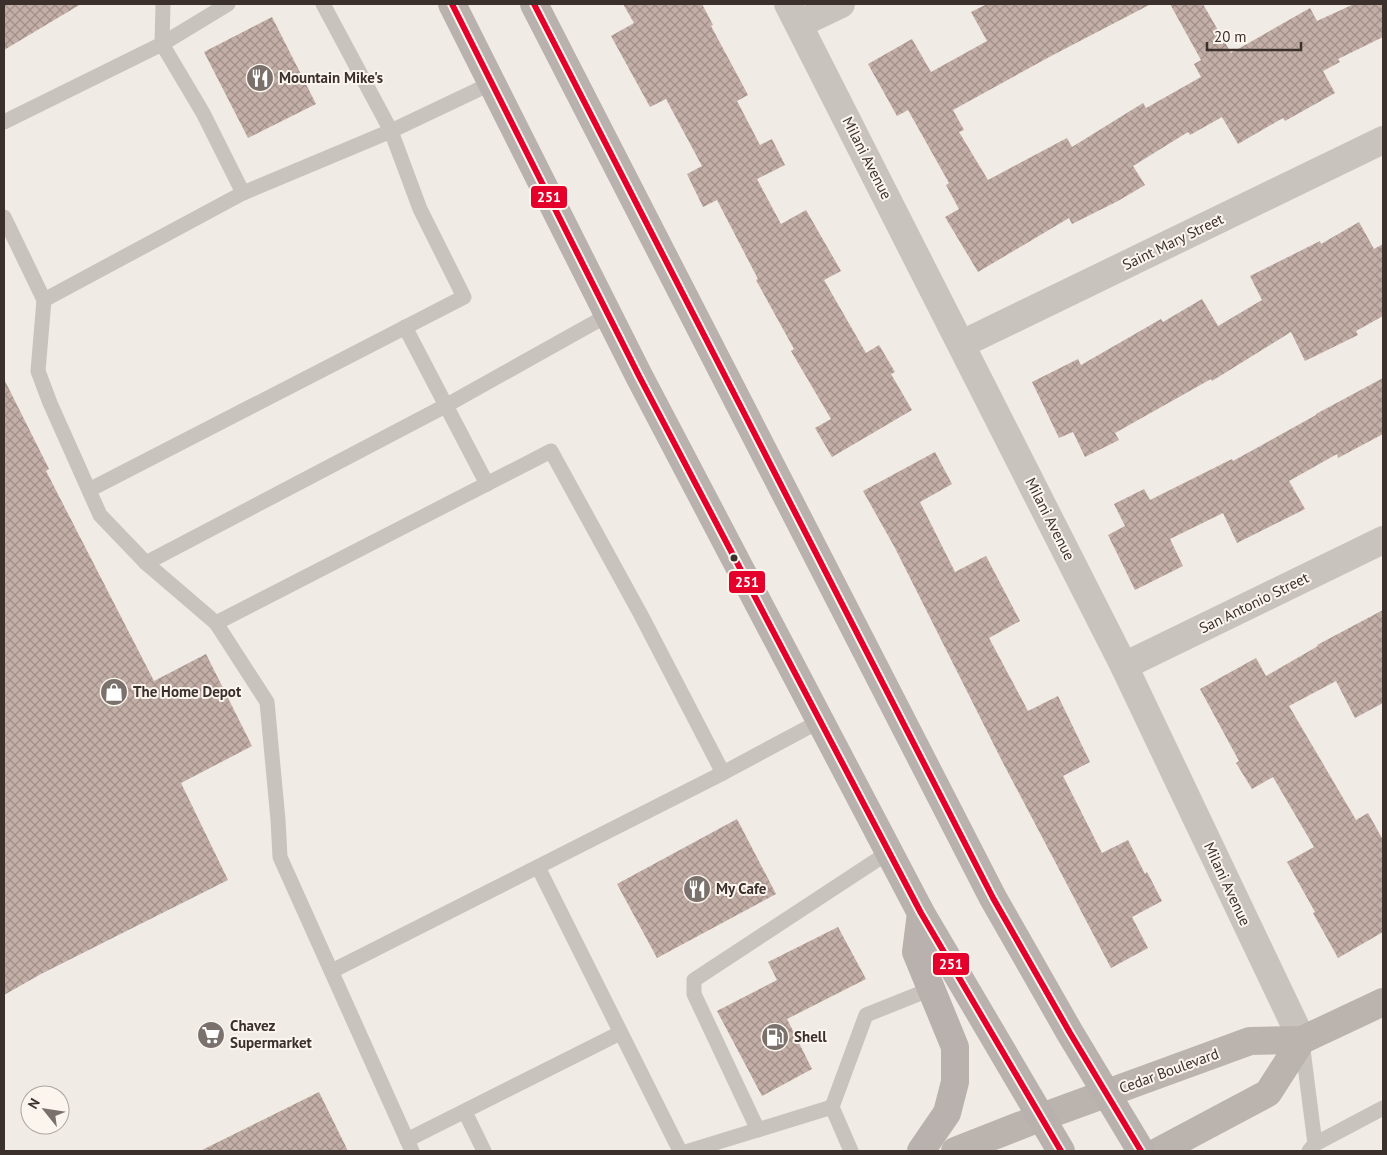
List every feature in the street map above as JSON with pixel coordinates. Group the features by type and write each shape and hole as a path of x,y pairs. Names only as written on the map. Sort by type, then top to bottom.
{"main road":[{"path":"452,4 608,314 921,913 1061,1151"},
{"path":"534,4 993,898 1070,1033 1141,1151"},
{"path":"921,913 916,952 955,1047 955,1082 947,1113 921,1151"},
{"name":"Cedar Boulevard","path":"955,1151 1250,1041 1302,1040 1383,1002"},
{"path":"1159,1151 1268,1093 1302,1040"}],"street":[{"path":"793,14 841,4"},
{"name":"Milani Avenue","path":"793,14 1124,666 1302,1040"},
{"name":"Saint Mary Street","path":"962,344 1383,140"},
{"name":"San Antonio Street","path":"1124,666 1383,540"}],"lane":[{"path":"163,4 162,44 203,113 243,193"},
{"path":"4,122 162,44 228,4"},
{"path":"89,490 464,297 420,209 391,132 323,4"},
{"path":"44,300 243,193 391,132 492,83"},
{"path":"4,218 44,300 38,371 50,403 100,515 146,563 216,623 267,702 280,857 410,1146 465,1112 620,1033"},
{"path":"146,563 447,405 608,314"},
{"path":"405,328 487,484"},
{"path":"216,623 551,451 641,615 723,773"},
{"path":"332,971 538,868 820,721"},
{"path":"758,1130 694,994 694,980 889,852"},
{"path":"538,868 680,1151"},
{"path":"851,1151 832,1107 866,1015 932,989"},
{"path":"1302,1040 1312,1147 1383,1108"},
{"path":"689,1151 832,1107"},
{"path":"465,1112 484,1151"}],"building":[{"path":"4,4 81,4 4,50"},
{"path":"623,4 702,4 713,25 711,26 748,95 737,101 760,145 772,139 785,165 757,179 781,224 806,210 841,271 824,280 866,353 879,345 895,372 891,374 912,410 832,457 815,428 831,419 791,351 794,349 756,280 758,279 717,200 703,207 687,174 702,166 666,99 650,107 611,36 634,23"},
{"path":"987,4 1151,4 953,110 964,130 959,132 988,180 1067,138 1072,147 1143,103 1146,108 1201,77 1194,64 1201,60 1170,4 1203,4 1231,53 1310,8 1317,21 1354,4 1383,4 1383,37 1338,59 1340,62 1323,71 1335,93 1285,121 1283,118 1238,144 1222,117 1190,135 1188,132 1133,166 1145,185 1072,224 1069,218 978,272 945,217 959,209 946,185 949,183 908,110 897,116 868,64 912,39 931,72 987,41 971,12"},
{"name":"Mountain Mike's","path":"272,17 316,104 248,138 204,52"},
{"path":"1359,222 1374,249 1383,244 1383,316 1356,331 1358,335 1305,361 1291,332 1212,381 1211,379 1115,433 1119,440 1085,457 1073,432 1059,438 1032,382 1078,359 1081,365 1161,319 1163,322 1202,299 1218,326 1262,300 1250,276 1320,241 1321,244"},
{"path":"1383,378 1383,434 1338,458 1337,454 1289,481 1305,509 1237,543 1223,513 1170,539 1183,566 1135,590 1108,535 1125,526 1114,504 1144,489 1150,500 1232,459 1233,461"},
{"name":"The Home Depot","path":"4,379 49,469 46,471 154,681 206,654 252,746 181,783 228,880 41,974 4,995"},
{"path":"935,452 952,484 920,502 955,572 986,556 1020,621 989,638 1028,711 1058,696 1090,762 1063,776 1102,853 1128,840 1145,874 1147,872 1162,901 1132,917 1148,948 1111,968 1002,761 895,548 863,491"},
{"path":"1383,610 1383,703 1355,718 1336,681 1289,706 1356,820 1368,813 1383,840 1383,932 1338,958 1287,862 1314,847 1273,777 1252,789 1236,763 1239,761 1200,689 1256,658 1266,676 1317,645"},
{"name":"My Cafe","path":"737,819 776,894 657,958 617,884"},
{"path":"838,927 866,979 787,1019 812,1069 762,1096 717,1011 777,980 768,962"},
{"path":"319,1092 348,1151 200,1151"}],"transit line":[{"name":"251","path":"452,4 639,376 921,913 1061,1151"},
{"name":"251","path":"534,4 993,898 1070,1033 1141,1151"}],"place":[{"name":"Mountain Mike's","path":"260,78"},
{"name":"The Home Depot","path":"114,692"},
{"name":"My Cafe","path":"697,889"},
{"name":"Chavez Supermarket","path":"211,1035"},
{"name":"Shell","path":"775,1037"}]}
